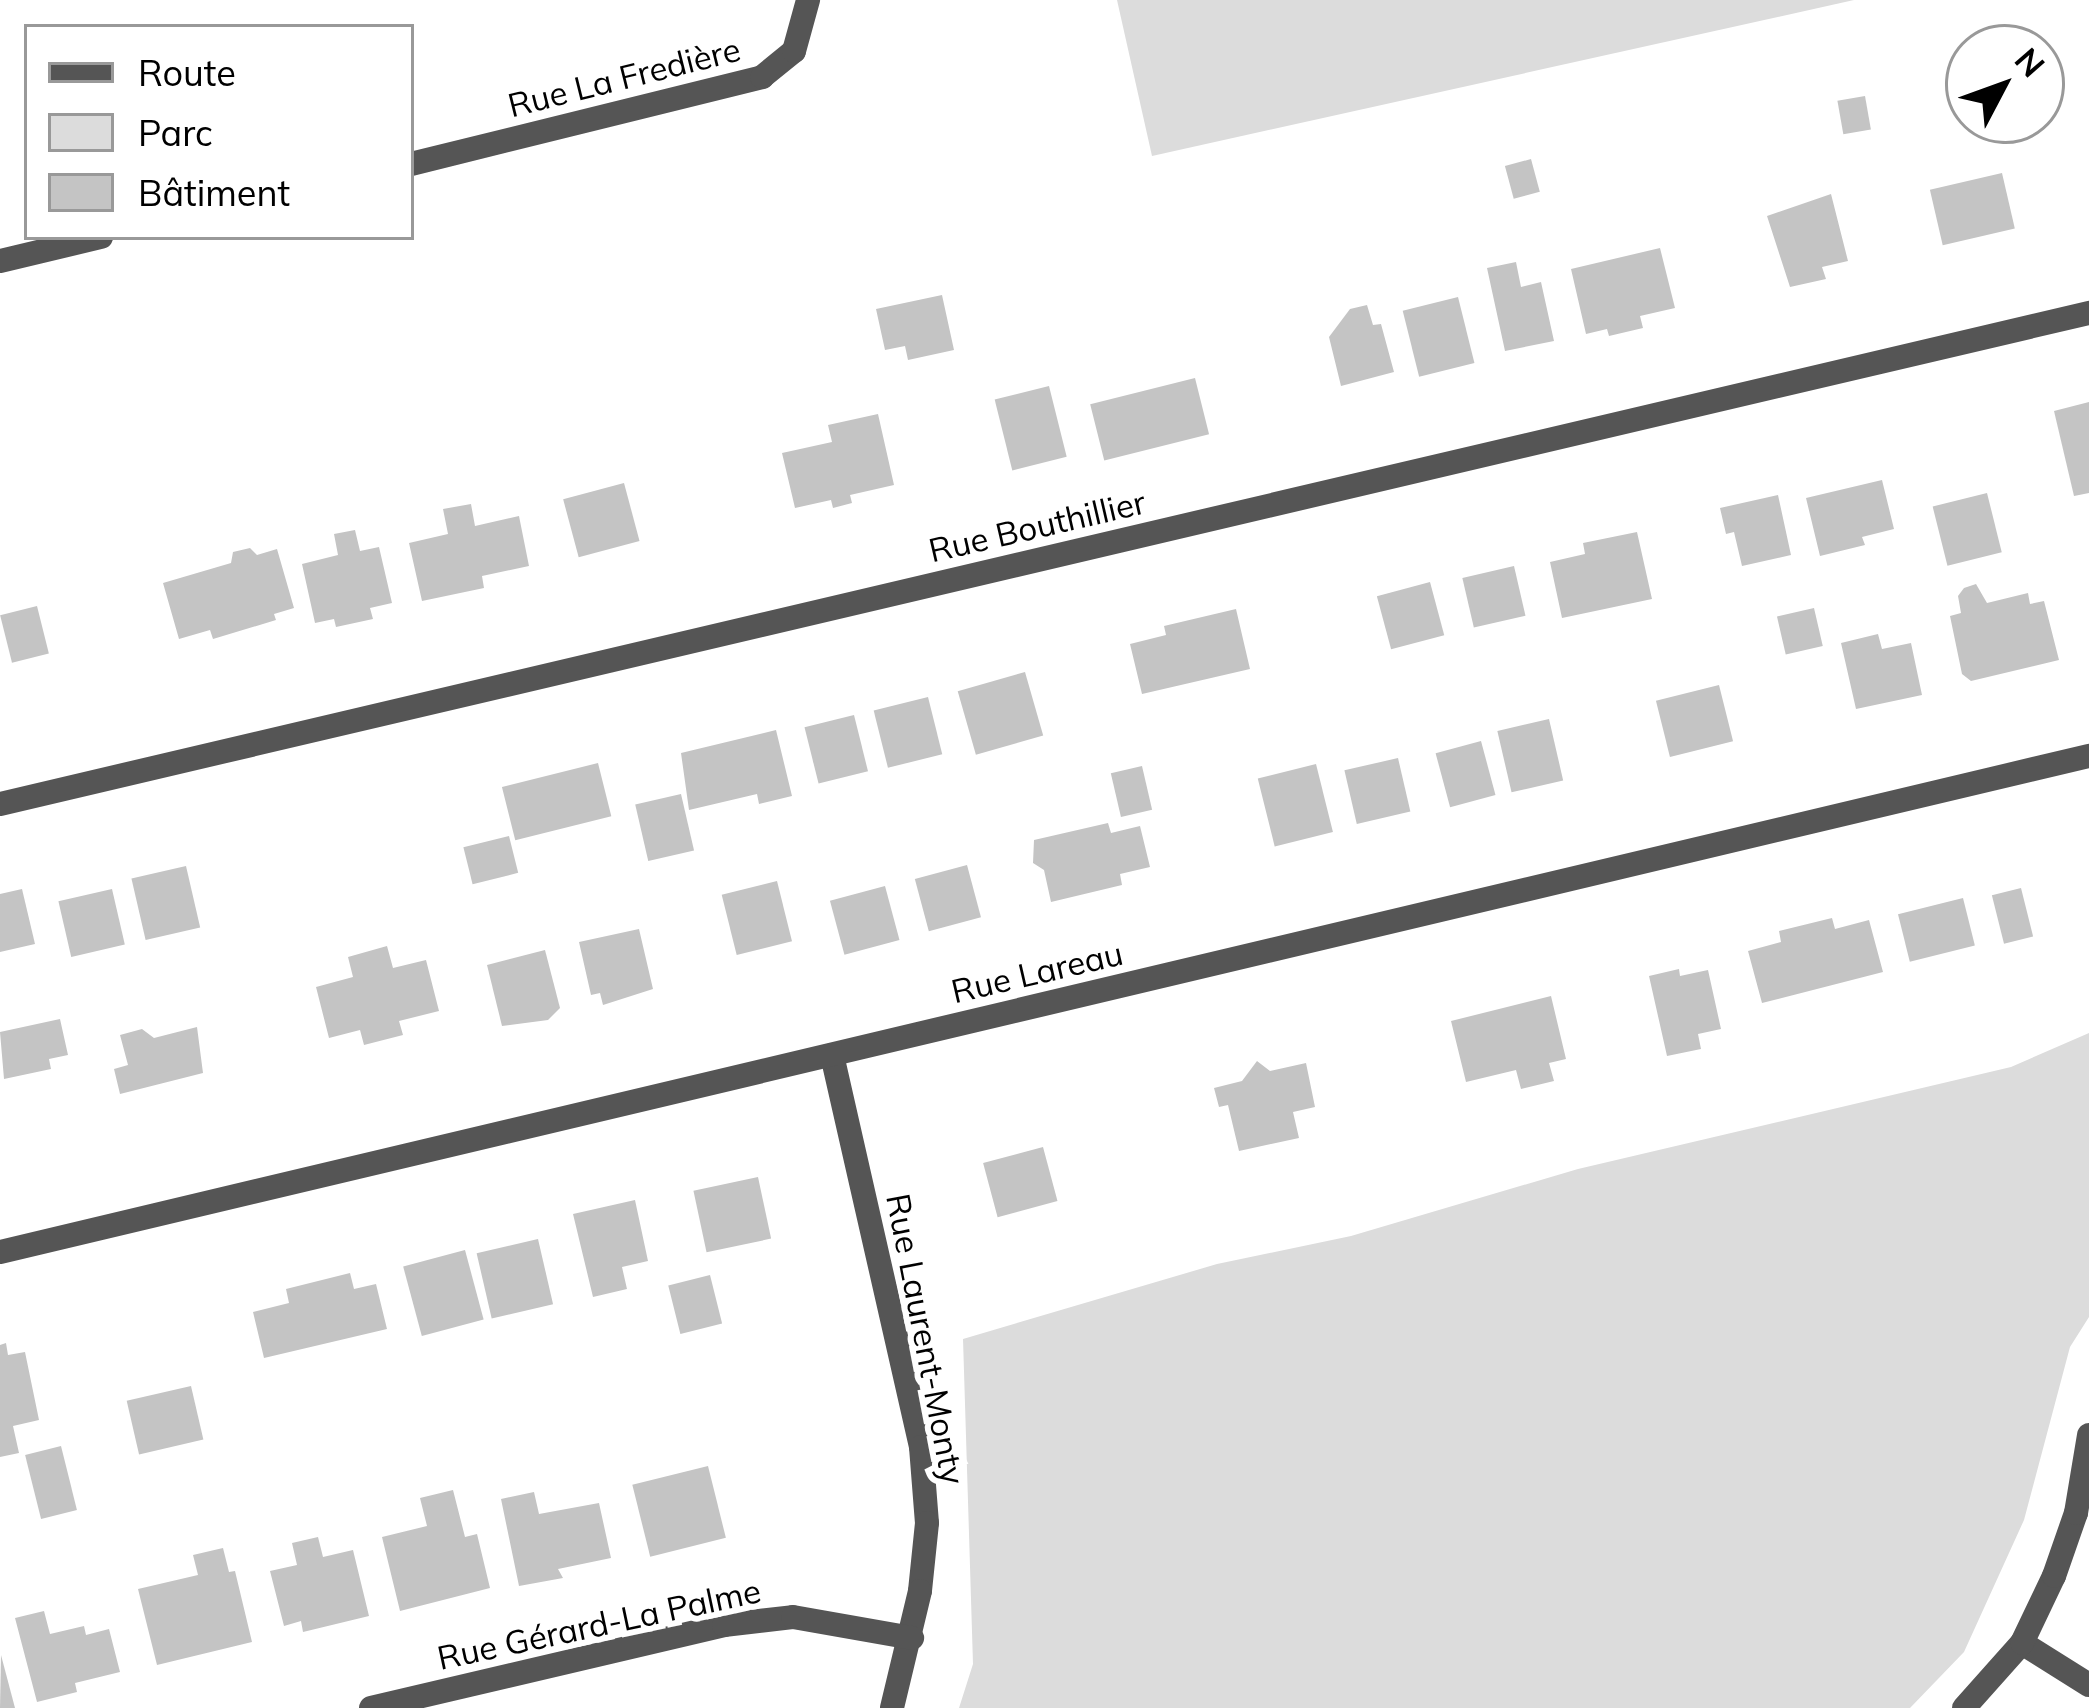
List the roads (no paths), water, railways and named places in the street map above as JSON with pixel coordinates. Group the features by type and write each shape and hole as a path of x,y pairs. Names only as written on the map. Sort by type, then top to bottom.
{"street":[{"name":"Rue La Fredière","path":"414,163 762,77 794,51 808,0"},
{"path":"0,261 88,240"},
{"name":"Rue Bouthillier","path":"0,804 2089,313"},
{"name":"Rue Lareau","path":"0,1252 2089,755"},
{"name":"Rue Laurent-Monty","path":"832,1055 921,1447 927,1522 912,1638 892,1708"},
{"path":"1964,1708 2022,1643 2076,1513 2089,1435"},
{"name":"Rue Gérard-La Palme","path":"370,1708 724,1625 793,1617 912,1638"},
{"path":"2022,1643 2089,1685"}]}
